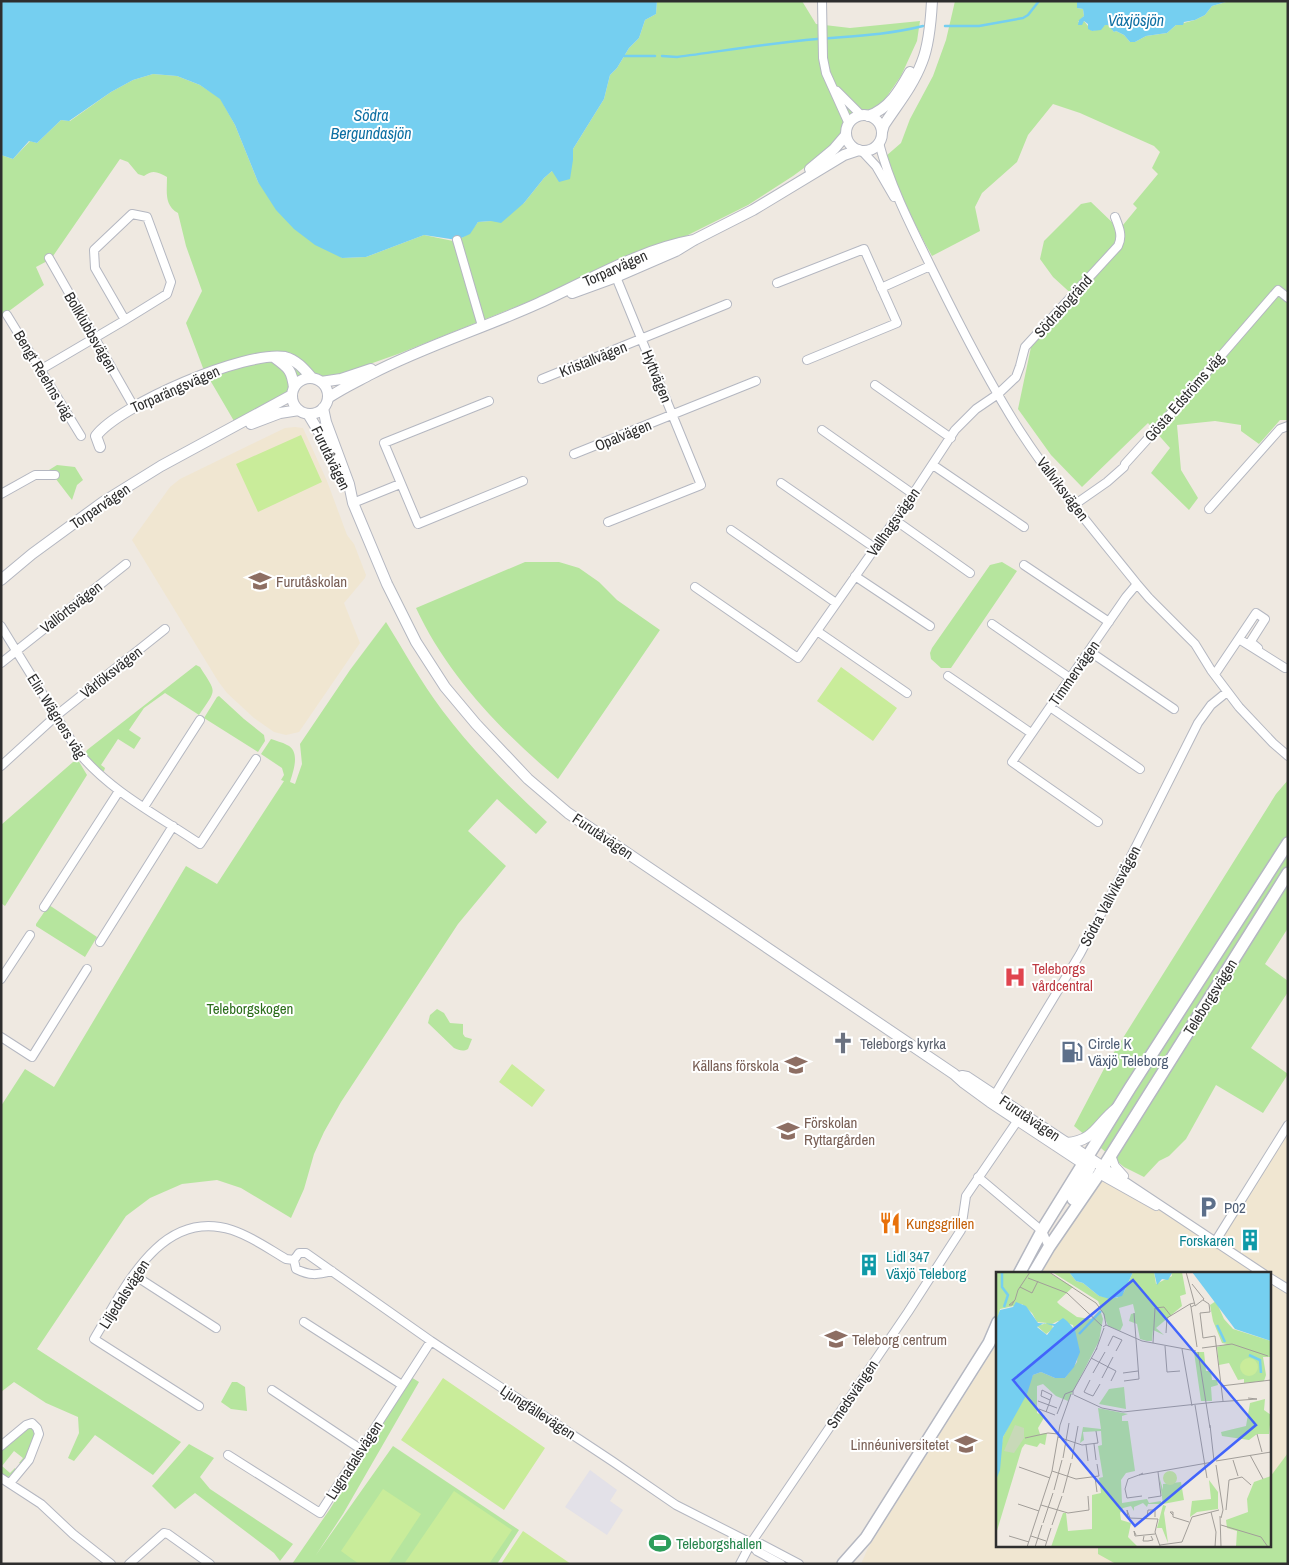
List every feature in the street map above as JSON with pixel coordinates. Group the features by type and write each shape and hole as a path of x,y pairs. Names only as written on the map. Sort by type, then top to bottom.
{"main road":[{"name":"Teleborgsvägen","path":"1034,1272 1049,1247 1070,1203 1093,1166 1119,1106 1252,896 1288,843"},
{"name":"Teleborgsvägen","path":"1020,1272 1042,1232 1093,1166 1111,1155 1288,873"},
{"path":"843,1564 866,1538 989,1343 996,1327"},
{"path":"989,1343 996,1336"},
{"path":"856,1564 866,1538"}],"street":[{"path":"822,1 823,58 826,74 833,86 848,130 850,144 860,150 872,149 880,137 884,125 912,83 922,63 930,30 932,1"},
{"path":"848,130 853,119 877,113 896,95 925,48"},
{"path":"833,86 865,116 877,122 880,137"},
{"name":"Torparvägen","path":"772,199 838,146 848,130"},
{"name":"Vallviksvägen","path":"880,137 883,156 905,213 930,266 998,394 1020,430 1054,479 1137,584 1195,644 1239,707 1288,756"},
{"name":"Vallviksvägen","path":"860,150 876,166 905,213"},
{"name":"Torparvägen","path":"316,380 341,379 398,360 614,272 676,251 772,199 844,155 860,150"},
{"path":"40,370 125,320 167,294 171,282 147,217 132,214 94,250 95,268 125,320"},
{"name":"Södrabogränd","path":"998,394 1016,377 1025,347 1118,246 1121,240 1120,230 1115,217"},
{"path":"456,240 482,326"},
{"path":"777,283 864,249 897,323 807,360"},
{"name":"Bollklubbsvägen","path":"49,258 134,406"},
{"path":"880,288 930,266"},
{"name":"Hyttvägen","path":"608,522 701,485 614,272"},
{"name":"Gösta Edströms väg","path":"1074,505 1107,482 1124,467 1278,290 1288,298"},
{"name":"Kristallvägen","path":"542,379 727,304"},
{"name":"Bengt Reehns väg","path":"8,315 81,436"},
{"name":"Torparängsvägen","path":"100,447 96,436 100,430 134,406 220,368 259,359 284,357 293,360 316,380"},
{"path":"275,358 286,365 292,374 293,391 294,405 303,412 315,414 326,403 327,391 316,380 301,380 293,391"},
{"name":"Torparvägen","path":"326,403 344,388 398,360"},
{"name":"Opalvägen","path":"574,454 756,381"},
{"path":"875,385 951,438"},
{"name":"Torparvägen","path":"1,580 32,554 103,502 161,466 293,391"},
{"name":"Vallhagsvägen","path":"695,587 798,658 914,494 955,430 976,409 998,394"},
{"path":"488,401 384,443 400,484 418,524 523,481"},
{"name":"Furutåvägen","path":"326,403 326,422 349,484 353,503"},
{"name":"Torparvägen","path":"206,442 274,415 303,412"},
{"name":"Furutåvägen","path":"303,412 322,437 343,487 353,503 387,584 416,642 445,687 476,724 528,779 568,813 954,1074 964,1083 993,1098 1093,1166"},
{"path":"1209,509 1280,429 1288,426"},
{"path":"822,430 914,494"},
{"path":"933,464 1024,528"},
{"path":"1,494 35,475 55,475"},
{"path":"781,483 875,548"},
{"path":"353,503 400,484"},
{"path":"895,520 970,573"},
{"path":"731,530 836,603"},
{"name":"Vallörtsvägen","path":"1,662 126,564"},
{"path":"1024,565 1109,622"},
{"path":"855,576 930,626"},
{"name":"Timmervägen","path":"1098,822 1012,762 1137,584"},
{"path":"1216,674 1256,613 1265,619 1251,641 1258,648"},
{"path":"992,624 1070,678"},
{"name":"Elin Wägners väg","path":"1,626 79,753 92,769 119,791 200,844 256,759"},
{"name":"Vårlöksvägen","path":"1,766 57,716 165,629"},
{"path":"817,631 907,693"},
{"path":"1239,639 1285,668"},
{"path":"1089,651 1174,709"},
{"path":"948,676 1031,734"},
{"name":"Södra Vallviksvägen","path":"993,1098 1080,954 1198,723 1211,705 1227,692"},
{"path":"1050,707 1140,769"},
{"path":"144,807 200,720"},
{"name":"Vallviksvägen","path":"1266,734 1288,749"},
{"path":"44,907 119,791"},
{"path":"100,942 173,826"},
{"path":"1,979 30,935"},
{"path":"3,1041 32,1057 87,969"},
{"path":"1067,1143 1078,1142 1090,1136 1106,1116 1119,1106"},
{"name":"Furutåvägen","path":"1020,1117 1067,1143 1093,1166"},
{"name":"Smedsvängen","path":"740,1564 751,1543 908,1312 961,1230 966,1196 1020,1117"},
{"path":"1215,1242 1285,1136 1288,1125"},
{"path":"1111,1155 1112,1162 1117,1169 1138,1190"},
{"path":"1093,1166 1138,1190 1261,1272"},
{"path":"1093,1166 1150,1203 1166,1210"},
{"path":"978,1177 1042,1232 1049,1247"},
{"name":"Liljedalsvägen","path":"198,1406 94,1339 134,1275 152,1251 162,1242 175,1234 202,1226 232,1230 286,1259 294,1260"},
{"name":"Ljungfällevägen","path":"294,1260 299,1252 306,1253 431,1341 676,1505 751,1543 761,1544 799,1564"},
{"path":"294,1260 296,1268 306,1274 319,1274 332,1270"},
{"path":"134,1275 216,1328"},
{"path":"1272,1279 1288,1289"},
{"path":"304,1322 402,1385"},
{"name":"Lugnadalsvägen","path":"228,1455 320,1513 431,1341"},
{"path":"272,1390 362,1450"},
{"path":"1,1446 26,1425 32,1423 37,1428 39,1434 29,1460 10,1483"},
{"path":"1,1478 41,1504 73,1534 111,1564"},
{"path":"130,1564 164,1533 210,1564"},
{"name":"Ljungfällevägen","path":"751,1543 757,1551 781,1564"}],"shaded area":[{"name":"Furutåskolan","path":"285,428 303,428 327,481 347,535 354,544 366,575 344,603 360,643 299,732 286,735 274,732 254,718 227,693 132,540 170,487 180,479"},
{"name":"Linnéuniversitetet","path":"1288,1125 1288,1564 861,1564 868,1548 996,1345 996,1548 1272,1548 1272,1272 1041,1272 1073,1222 1099,1174 1215,1242"},
{"path":"590,1470 617,1490 610,1501 623,1510 607,1535 565,1507"}],"green space":[{"path":"657,1 802,1 816,24 850,28 920,21 917,41 901,76 883,102 873,110 851,115 845,123 842,135 834,146 793,176 748,205 686,236 647,249 543,296 398,354 333,377 325,378 305,375 299,378 287,393 234,421 203,368 186,323 202,291 186,246 178,213 168,202 167,177 161,174 153,172 144,176 138,174 128,162 120,159 51,259 36,267 44,285 1,317 1,155 13,159 30,141 37,143 61,120 70,121 111,92 133,80 153,74 177,76 200,85 220,98 235,125 258,182 342,258 366,257 424,235 453,241 461,238 470,232 478,222 491,221 524,203 544,178 552,171 573,160 573,149 604,99 610,75 617,68 629,48 639,38 645,20 656,14"},
{"path":"955,1 1077,1 1077,8 1083,9 1084,16 1078,22 1084,21 1092,31 1100,29 1106,24 1109,25 1114,32 1116,31 1124,35 1130,42 1135,42 1146,36 1167,33 1176,25 1205,15 1212,6 1226,2 1288,1 1288,420 1280,420 1259,444 1241,431 1241,425 1215,421 1177,425 1181,470 1198,498 1189,510 1151,473 1170,448 1148,423 1082,487 1051,455 1018,409 1031,347 1076,298 1053,277 1040,259 1044,241 1081,204 1091,202 1115,225 1123,225 1137,208 1133,204 1158,174 1152,168 1160,152 1154,146 1080,113 1053,104 1028,135 1017,162 982,193 975,207 980,231 932,256 907,207 886,156 901,143 910,119 933,76 946,40"},
{"path":"301,435 322,482 258,512 236,464"},
{"path":"57,465 75,467 83,480 77,485 72,500 49,470"},
{"path":"525,562 559,562 579,568 599,582 617,600 660,630 558,779 517,742 478,701 443,656 416,608"},
{"path":"1002,562 1017,571 951,668 941,668 931,659 930,653 932,648 990,565"},
{"name":"Teleborgskogen","path":"386,622 427,689 466,740 519,796 547,822 536,834 497,799 468,831 506,866 458,924 341,1102 314,1154 304,1189 291,1218 241,1188 217,1180 182,1184 150,1198 126,1216 37,1349 181,1442 153,1475 95,1435 74,1461 68,1458 79,1433 78,1417 46,1403 14,1382 1,1392 1,1106 25,1069 54,1087 186,866 217,884 284,781 281,780 284,775 282,768 261,754 271,739 291,748 294,752 295,762 290,782 295,784 302,764 300,744 350,670"},
{"path":"196,665 200,667 206,676 213,691 199,715 165,693 144,708 129,730 141,738 134,749 118,739 101,765 105,768 104,771 100,771 85,754 87,750"},
{"path":"841,667 897,708 873,741 817,701"},
{"path":"219,696 264,735 265,741 258,752 204,718"},
{"path":"78,760 87,775 5,906 1,903 1,825 73,762"},
{"path":"1288,780 1288,928 1265,964 1288,981 1288,992 1251,1048 1288,1074 1263,1113 1216,1085 1186,1139 1169,1156 1159,1161 1144,1177 1124,1167 1074,1126 1106,1065 1276,794"},
{"path":"49,905 97,937 85,957 36,926"},
{"path":"437,1009 444,1013 450,1023 463,1024 463,1034 465,1037 472,1039 468,1049 463,1051 454,1048 428,1023 430,1015"},
{"path":"512,1064 545,1090 532,1107 499,1082"},
{"path":"411,1377 419,1382 343,1514 316,1555 393,1446 519,1530 497,1564 292,1564 330,1509"},
{"path":"443,1378 545,1448 504,1510 401,1440"},
{"path":"232,1382 237,1382 245,1387 247,1411 231,1409 221,1402"},
{"path":"30,1427 33,1429 34,1438 32,1448 27,1457 22,1464 19,1463 23,1458 14,1451 2,1466 10,1473 15,1468 16,1470 7,1478 1,1475 1,1448"},
{"path":"189,1444 214,1458 200,1477 210,1489 293,1544 280,1561 274,1553 195,1493 175,1509 152,1486"},
{"path":"1288,1453 1288,1564 1116,1564 1098,1554 1098,1548 1272,1548 1272,1474"},
{"path":"383,1489 421,1514 388,1564 359,1564 341,1551"},
{"path":"454,1491 512,1530 489,1564 404,1564"},
{"path":"523,1531 571,1564 501,1564"}],"water":[{"name":"Södra Bergundasjön","path":"1,1 657,1 656,14 645,20 639,38 629,48 617,68 610,75 604,99 573,149 570,179 559,182 552,171 524,203 501,223 491,221 478,222 470,234 457,240 424,235 366,257 342,258 315,245 294,229 276,210 258,182 235,125 220,99 200,85 177,76 153,74 133,80 111,92 69,121 61,120 37,143 29,141 13,159 1,155"},
{"name":"Växjösjön","path":"1077,1 1229,1 1212,6 1205,15 1195,20 1184,22 1183,25 1176,25 1167,33 1146,36 1135,42 1130,42 1124,35 1116,31 1114,32 1108,25 1105,25 1101,30 1092,31 1088,29 1088,24 1084,21 1082,25 1078,25 1079,20 1084,16 1083,9 1077,8"}],"waterway":[{"path":"945,26 979,26 1023,18 1028,15 1039,1"},
{"path":"662,56 677,57 782,43 883,33 923,26"},
{"path":"624,56 655,56"}],"place":[{"name":"Furutåskolan","path":"260,581"},
{"name":"Teleborgs vårdcentral","path":"1015,977"},
{"name":"Teleborgs kyrka","path":"843,1043"},
{"name":"Circle K Växjö Teleborg","path":"1072,1052"},
{"name":"Källans förskola","path":"796,1065"},
{"name":"Förskolan Ryttargården","path":"788,1131"},
{"name":"P02","path":"1208,1207"},
{"name":"Kungsgrillen","path":"890,1223"},
{"name":"Forskaren","path":"1250,1240"},
{"name":"Lidl 347 Växjö Teleborg","path":"869,1265"},
{"name":"Teleborg centrum","path":"836,1339"},
{"name":"Linnéuniversitetet","path":"966,1444"},
{"name":"Teleborgshallen","path":"660,1543"}]}
